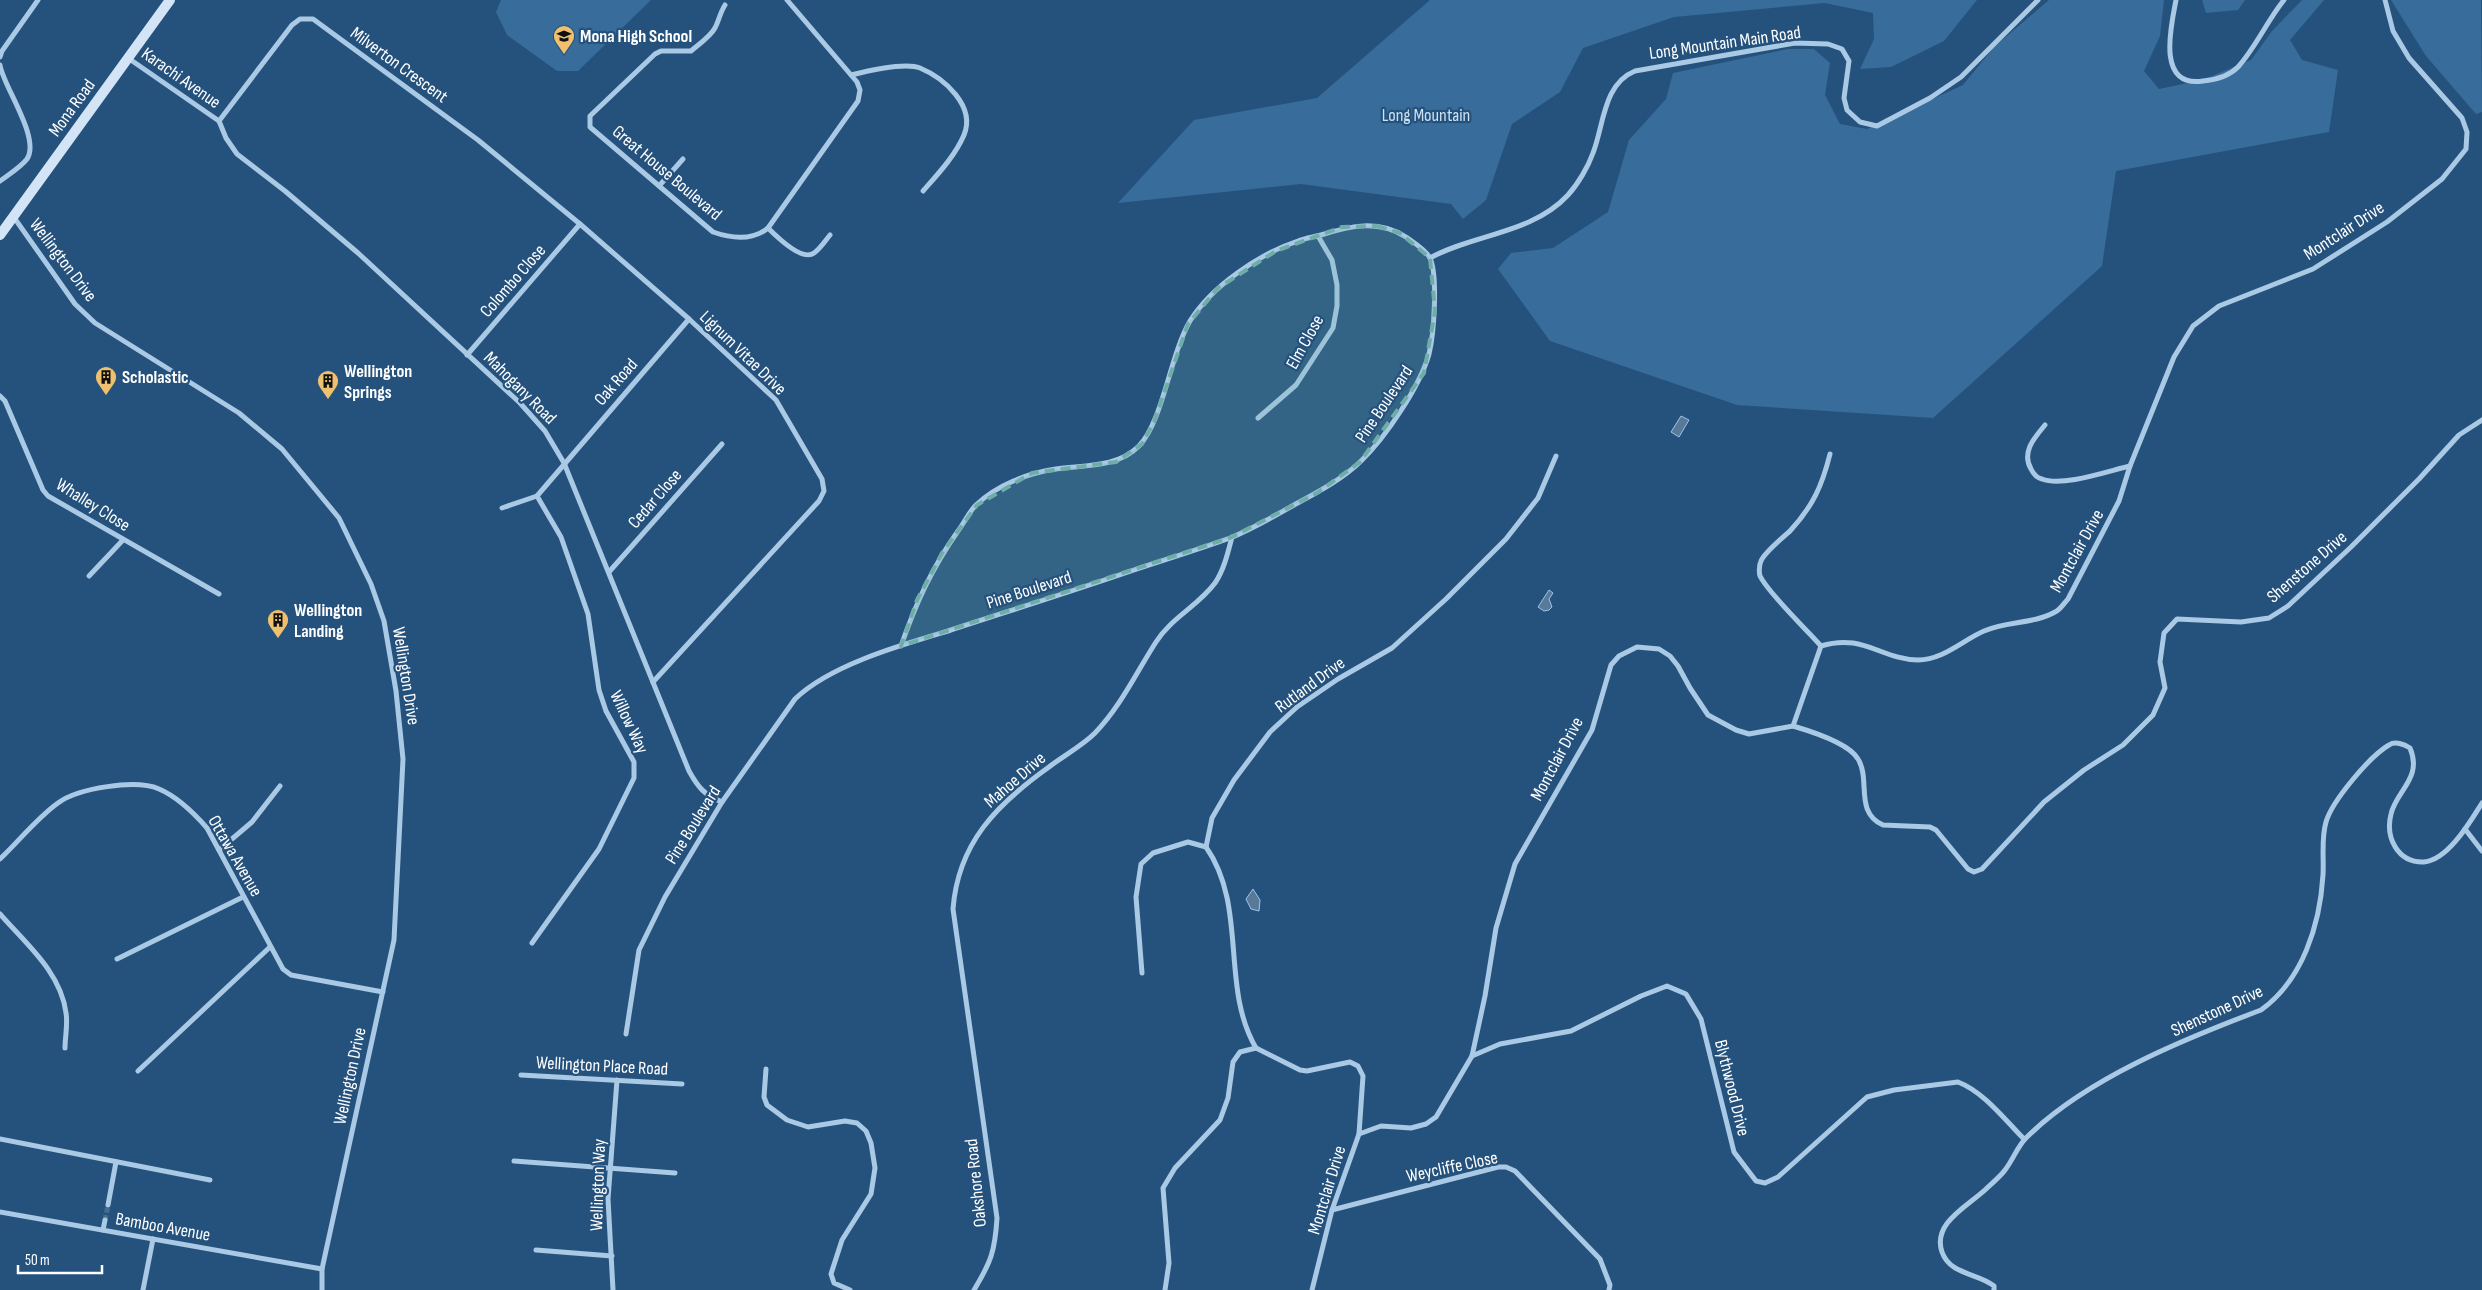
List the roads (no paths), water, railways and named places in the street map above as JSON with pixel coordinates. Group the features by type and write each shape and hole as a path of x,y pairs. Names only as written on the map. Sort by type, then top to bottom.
{"street":[{"path":"0,57 2,51 38,0"},
{"name":"Mona Road","path":"0,235 169,0"},
{"path":"787,0 851,75 860,90 858,101 768,228 788,246 807,255 813,254 830,235"},
{"name":"Long Mountain Main Road","path":"1430,258 1448,248 1506,231 1545,214 1567,196 1578,182 1592,156 1602,118 1615,87 1628,74 1635,71 1795,43 1828,44 1842,49 1849,61 1844,98 1847,110 1860,122 1877,126 1930,98 1961,77 2038,0"},
{"path":"2176,0 2168,47 2170,60 2176,73 2194,83 2218,78 2238,68 2284,0"},
{"name":"Montclair Drive","path":"1821,646 1835,641 1850,641 1918,660 1939,655 1985,630 2056,612 2068,599 2092,557 2119,502 2130,466 2174,357 2193,326 2219,306 2313,269 2387,222 2442,179 2466,149 2467,132 2462,118 2409,58 2392,31 2385,0"},
{"name":"Great House Boulevard","path":"726,6 719,15 714,30 691,51 661,51 655,54 590,116 590,127 713,232 727,237 747,236 760,234 768,228"},
{"name":"Milverton Crescent","path":"219,121 292,25 300,19 313,19 478,140 580,224"},
{"name":"Karachi Avenue","path":"128,58 219,121"},
{"path":"0,64 1,71 22,114 29,150 27,159 0,181"},
{"path":"851,75 897,67 919,67 962,99 966,117 964,134 946,164 923,191"},
{"name":"Mahogany Road","path":"219,121 226,138 237,154 286,191 358,253 520,403 545,431 564,463 652,682 698,787 708,796 722,802"},
{"path":"659,186 683,160"},
{"name":"Wellington Drive","path":"13,216 75,304 95,323 238,413 282,449 340,518 357,552 384,621 396,691 403,759 394,940 322,1268 322,1290"},
{"name":"Lignum Vitae Drive","path":"580,224 776,400 822,479 824,491 819,501 652,682"},
{"name":"Colombo Close","path":"467,355 580,224"},
{"path":"901,646 917,600 929,577 942,554 977,505 1007,484 1032,474 1116,462 1129,455 1142,444 1154,422 1188,324 1202,304 1218,288 1243,270 1298,240 1318,236 1342,227 1359,225 1377,226 1400,233 1415,243 1430,258"},
{"name":"Elm Close","path":"1258,418 1296,385 1333,328 1337,306 1332,260 1318,236"},
{"name":"Pine Boulevard","path":"626,1034 639,950 665,897 722,802 795,699 806,689 821,680 901,646 1232,537 1316,493 1360,462 1395,418 1424,373 1431,344 1435,311 1430,258"},
{"name":"Oak Road","path":"564,463 689,320"},
{"name":"Whalley Close","path":"0,396 5,401 43,490 48,496 219,594"},
{"name":"Shenstone Drive","path":"1793,726 1818,733 1854,753 1861,768 1864,803 1876,822 1930,827 1936,830 1968,869 1974,872 1982,869 2044,802 2084,770 2123,745 2153,716 2165,688 2160,662 2164,633 2177,619 2241,622 2269,618 2288,606 2351,548 2459,435 2482,420"},
{"path":"2045,425 2032,441 2027,452 2027,462 2034,474 2042,479 2063,480 2130,466"},
{"name":"Cedar Close","path":"609,572 722,444"},
{"path":"1793,726 1821,646 1770,590 1760,576 1759,571 1761,561 1799,521 1813,502 1822,485 1830,454"},
{"name":"Rutland Drive","path":"1206,847 1212,818 1234,780 1270,732 1298,707 1338,679 1392,648 1446,599 1506,539 1538,498 1556,456"},
{"path":"502,508 537,496 564,463"},
{"name":"Willow Way","path":"532,943 599,849 634,778 634,762 606,711 598,690 588,614 561,537 537,496"},
{"name":"Mahoe Drive","path":"980,1098 953,909 955,886 961,864 974,839 994,814 1031,779 1094,734 1130,689 1157,641 1175,619 1194,605 1215,583 1225,562 1232,537"},
{"path":"89,576 123,540"},
{"name":"Montclair Drive","path":"1312,1290 1332,1210 1360,1134 1381,1126 1411,1128 1426,1124 1436,1117 1472,1056 1486,996 1496,928 1514,864 1592,730 1596,709 1611,665 1619,656 1637,647 1659,649 1670,656 1678,666 1708,715 1736,730 1749,734 1793,726"},
{"name":"Shenstone Drive","path":"1994,1290 1994,1286 1985,1278 1956,1269 1948,1263 1942,1252 1940,1239 1944,1224 1972,1202 2005,1171 2024,1140 2065,1104 2133,1065 2262,1010 2274,1001 2286,987 2312,936 2323,875 2323,850 2328,816 2339,797 2372,760 2390,744 2404,744 2410,748 2414,757 2408,784 2391,813 2390,831 2393,847 2404,858 2417,862 2431,862 2445,852 2465,829 2482,804"},
{"name":"Ottawa Avenue","path":"0,859 58,803 93,789 123,786 158,788 191,810 207,828 283,969 291,975 383,992"},
{"path":"219,850 252,822 280,786"},
{"path":"2465,829 2482,851"},
{"path":"1142,973 1136,897 1141,864 1153,853 1188,842 1206,847 1218,863 1226,886 1239,1008 1256,1048 1300,1070 1306,1071 1350,1062 1358,1066 1362,1076 1360,1134"},
{"path":"117,958 243,897"},
{"path":"0,914 47,968 56,982 63,997 67,1015 65,1048"},
{"path":"138,1071 270,947"},
{"name":"Blythwood Drive","path":"1472,1056 1500,1044 1571,1031 1641,996 1667,986 1686,994 1701,1019 1734,1152 1756,1181 1765,1183 1778,1177 1867,1097 1894,1090 1942,1082 1958,1082 1968,1086 1995,1109 2024,1140"},
{"path":"1165,1290 1169,1263 1163,1188 1175,1168 1220,1120 1228,1098 1233,1062 1240,1052 1256,1048"},
{"path":"766,1069 764,1097 767,1104 787,1120 808,1127 845,1121 857,1123 866,1131 871,1143 875,1168 871,1194 842,1240 831,1274 834,1283 850,1290"},
{"name":"Wellington Place Road","path":"521,1076 682,1084"},
{"name":"Wellington Way","path":"613,1290 608,1200 617,1080"},
{"name":"Oakshore Road","path":"974,1290 990,1264 997,1218 980,1098"},
{"path":"0,1139 210,1180"},
{"path":"514,1161 675,1173"},
{"path":"108,1205 116,1162"},
{"name":"Weycliffe Close","path":"1332,1210 1498,1167 1506,1167 1515,1171 1600,1259 1610,1285 1609,1290"},
{"name":"Bamboo Avenue","path":"0,1212 322,1268"},
{"path":"103,1230 105,1220"},
{"path":"143,1290 153,1239"},
{"path":"536,1250 612,1256"}],"tunnel":[{"path":"105,1220 108,1205"}],"place":[{"name":"Mona High School","path":"564,55"},
{"name":"Scholastic","path":"106,396"},
{"name":"Wellington Springs","path":"328,400"},
{"name":"Wellington Landing","path":"278,639"}],"park label":[{"name":"Long Mountain","path":"1426,115"}]}
